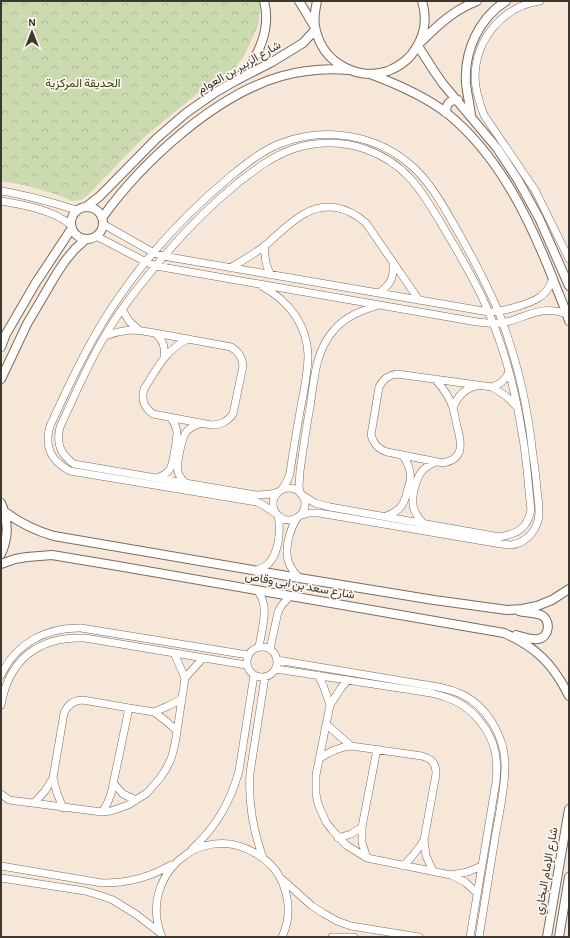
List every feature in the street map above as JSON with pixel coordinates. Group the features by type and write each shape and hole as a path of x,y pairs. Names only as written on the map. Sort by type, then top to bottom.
{"street":[{"path":"237,80 254,59 260,48 266,22 266,9 264,1"},
{"path":"299,1 315,29"},
{"path":"317,1 314,20 315,29 318,39 333,61 349,70 370,74 407,89 424,98 446,113 464,129 490,158 501,174 530,225 568,317"},
{"path":"422,1 425,18 424,29 419,44 434,72 497,148 528,196 547,234 569,286"},
{"path":"370,74 382,73 404,62 419,44 443,20 468,4 477,1"},
{"path":"472,117 466,84 466,66 469,50 483,23 492,11 506,1"},
{"path":"540,1 519,7 506,15 495,25 486,37 476,63 476,90 484,115 535,190 569,259"},
{"name":"شارع الزبير بن العوام","path":"86,206 100,196 152,143 175,122 200,103 237,80 298,47 315,29"},
{"name":"شارع الزبير بن العوام","path":"103,221 113,202 153,159 200,119 231,98 264,82 281,76 317,69 349,70"},
{"path":"446,113 448,103 458,100"},
{"path":"296,148 283,153 257,168 228,191 187,229 138,287 105,336 86,370 60,426 58,441 63,454 74,464 116,475 257,502 264,505 282,518 290,520 309,513 319,513 501,544 511,545 520,542 535,530 539,511 531,430 516,365 498,311 477,267 436,195 425,180 413,167 383,147 348,136 330,134 312,135 294,139 266,150 222,184 193,211 146,262 121,294 88,346 50,426 48,444 50,453 62,467 70,471 116,475 157,478 264,495 290,488 297,490 315,503 322,505 500,537 518,532 524,526 529,519 531,510 523,435 509,372 489,312 468,270 428,200 407,174 380,155 364,148 331,143 314,144 296,148"},
{"path":"294,139 296,148"},
{"path":"1,191 26,195 76,210"},
{"path":"428,200 436,195"},
{"path":"1,201 34,208 58,216 71,226 77,236 86,239"},
{"path":"1,347 4,335 71,226 72,217 76,210 86,206 96,209 100,213 103,221 101,231 96,236 86,239 65,261 27,324 1,379"},
{"path":"230,268 265,245 304,213 314,209 336,207 347,210 366,223 419,300"},
{"path":"103,221 154,253 163,256 489,312 534,301 547,291 553,279"},
{"path":"96,236 156,266 477,322 493,324 502,323 545,310 553,310 568,317"},
{"path":"265,245 264,251 266,264 271,275"},
{"path":"379,293 389,284 392,278 394,272 393,263"},
{"path":"255,571 268,563 276,550 280,531 277,514 273,504 275,495 286,485 288,479 307,366 307,346 302,327 291,309 277,295 260,284"},
{"path":"346,299 349,288"},
{"path":"299,578 290,566 286,551 291,527 304,508 304,499 299,486 300,471 316,368 322,348 333,330 340,323 358,312 378,305"},
{"path":"122,309 133,326 139,330"},
{"path":"105,336 127,330 139,330 188,339 231,347 236,350 243,360 243,366 233,414 224,423 218,425 170,418 152,414 145,406 142,395 144,389 170,350 188,339"},
{"path":"155,333 164,344 164,358"},
{"path":"492,387 503,382 509,372"},
{"path":"436,379 446,393 453,408 461,442 458,454 449,461 437,462 387,452 376,446 371,435 379,387 386,377 391,375 397,374 436,379 480,385 492,387 506,396 517,408"},
{"path":"453,408 460,395 472,387 480,385"},
{"path":"170,418 175,425 177,434 178,471 185,483"},
{"path":"157,478 167,473 170,469 177,450 187,431 191,427 201,423"},
{"path":"402,455 410,471 413,506 418,518 423,523"},
{"path":"526,462 534,461"},
{"path":"385,516 392,514 403,505 421,473 431,464 437,462"},
{"path":"1,503 7,522 6,542 1,554"},
{"name":"شارع سعد بن ابى وقاص","path":"5,512 33,529 54,536 255,571 434,600 507,610 537,606 552,600 569,589"},
{"name":"شارع سعد بن ابى وقاص","path":"1,564 15,559 52,555 504,633 519,640 544,659 563,684 569,696"},
{"path":"257,590 264,602 259,647"},
{"path":"270,649 278,612 290,596"},
{"path":"504,633 538,639 542,638 548,631 547,622 541,615 507,610"},
{"path":"1,675 13,657 35,638 62,629 72,628 81,628 248,655"},
{"path":"1,705 5,686 20,662 34,650 46,643 58,639 71,637 85,638 246,665"},
{"path":"263,646 270,649 274,652 277,660 276,668 270,675 265,677 254,676 246,665 246,660 250,651 263,646"},
{"path":"1,802 9,800 102,812 120,808 147,793 166,769 174,748 185,678 174,653"},
{"path":"185,678 203,658"},
{"path":"277,660 412,682 452,691 472,701 492,722 501,741 504,752 505,766 502,799 479,937"},
{"path":"276,668 431,693 446,697 467,708 483,725 491,738 495,751 497,769 470,937"},
{"path":"318,675 330,705"},
{"path":"1,866 102,883 117,883 147,877 175,863 207,834 216,823 230,798 239,771 254,676"},
{"path":"263,858 252,822 249,786 251,760 265,677"},
{"path":"348,680 330,705 316,775 315,784 318,804 326,822 338,838 346,845 367,858 451,875 465,882 477,893"},
{"path":"154,712 182,699"},
{"path":"34,803 45,791 53,778 64,713 69,705 78,700 154,712 177,731"},
{"path":"102,812 107,804 114,784 129,708"},
{"path":"326,724 351,746"},
{"path":"319,759 334,750 351,746 428,758 436,768 436,774 424,840 426,856 433,872"},
{"path":"367,858 362,843 362,827 376,749"},
{"path":"53,778 63,808"},
{"path":"114,784 123,794 136,800"},
{"path":"1,794 9,800"},
{"name":"شارع الإمام البخاري","path":"547,937 569,809"},
{"path":"338,838 351,834 362,827"},
{"path":"403,866 418,850 424,840"},
{"path":"186,854 201,847 217,844 228,844 249,849 263,858 273,867 287,894 289,912 286,929 282,937"},
{"path":"160,934 156,918 156,903 159,888 175,863"},
{"path":"451,875 467,872 482,866"},
{"name":"شارع الإمام البخاري","path":"559,937 569,877"},
{"path":"1,878 85,891 102,896 113,900 137,915 160,934"},
{"path":"280,878 322,913 351,926 419,937"},
{"path":"332,937 354,937"}],"green space":[{"name":"الحديقة المركزية","path":"1,1 259,1 260,10 258,26 244,56 236,67 203,89 144,137 87,196 81,200 72,201 28,186 1,181"}]}
